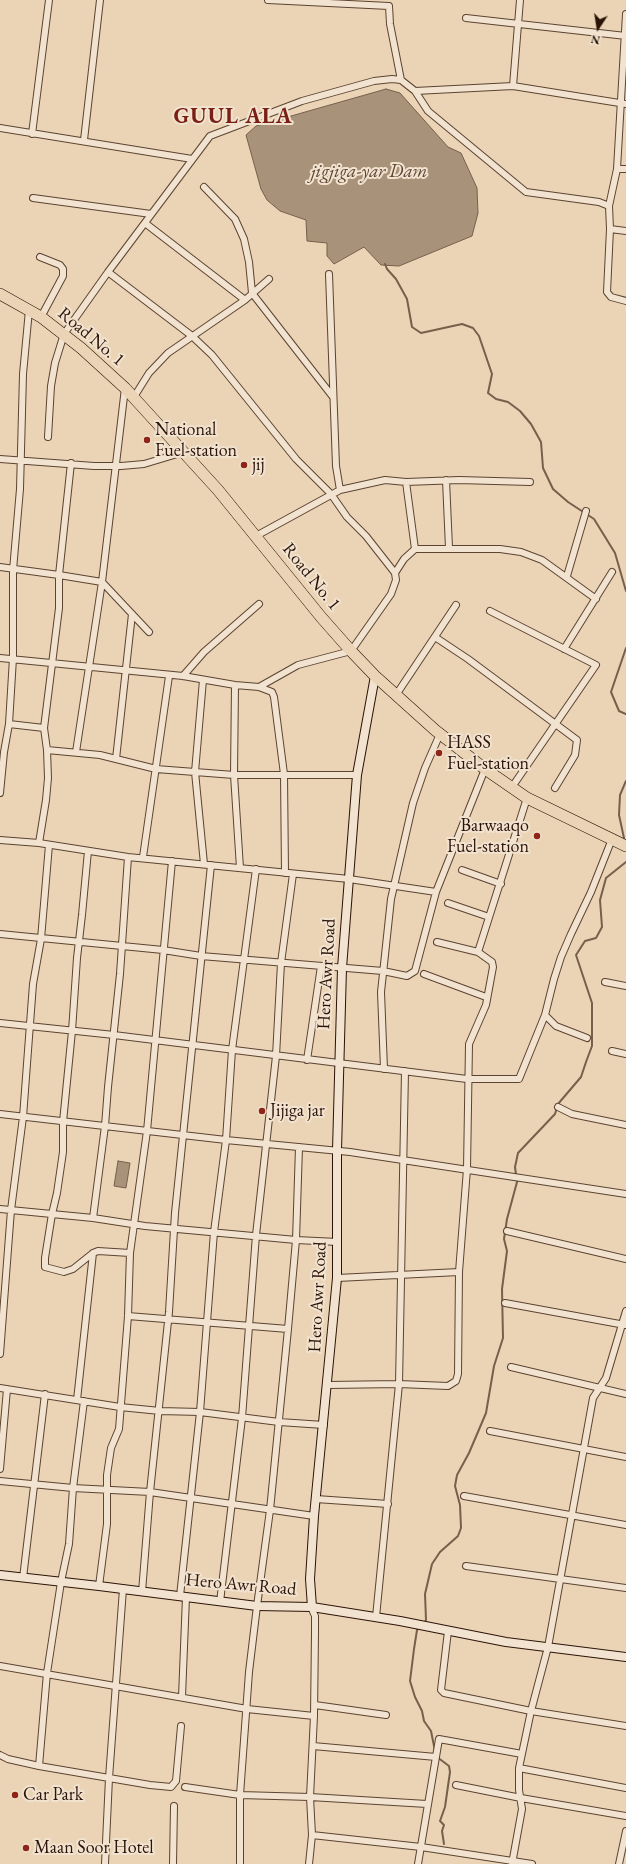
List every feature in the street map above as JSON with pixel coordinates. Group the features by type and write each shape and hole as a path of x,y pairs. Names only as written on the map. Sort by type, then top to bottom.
{"highway":[{"name":"Road No. 1","path":"0,294 41,317 64,334 125,388 184,452 351,651 375,676 440,734 485,769 527,798 626,846"}],"main road":[{"name":"Hero Awr Road","path":"0,1575 257,1606 312,1607 310,1579 314,1516 328,1385 337,1278 337,1150 342,968 357,775 375,676"},
{"path":"312,1607 376,1617 506,1642 626,1657"}],"street":[{"path":"32,134 48,0"},
{"path":"84,140 100,0"},
{"path":"268,0 389,6 390,24 401,80 414,91 428,111 526,192 599,202 609,206"},
{"path":"513,86 520,0"},
{"path":"626,14 624,104 617,169 609,206 610,229 607,292 611,297 626,301"},
{"path":"466,18 625,36"},
{"path":"48,437 51,386 55,363 64,334 150,214 210,136 302,101 374,82 401,80"},
{"path":"414,91 513,86 624,104"},
{"path":"0,128 32,134 84,140 192,159"},
{"path":"617,169 626,170"},
{"path":"204,187 235,219 244,239 249,262 252,293 333,397"},
{"path":"33,198 150,214"},
{"path":"145,223 245,300"},
{"path":"610,229 626,232"},
{"path":"40,257 60,265 64,269 63,276 41,317"},
{"path":"108,272 192,336 212,355 296,459 331,494 347,517 366,536 395,572 396,580 391,594 351,651 298,665 258,687"},
{"path":"329,274 336,466 340,490"},
{"path":"134,397 149,373 168,353 245,300 268,278"},
{"path":"0,793 2,751 9,724 12,658 13,570 20,489 23,374 29,310"},
{"path":"76,752 102,582 125,388"},
{"path":"0,459 20,459 71,464 115,466 144,464 184,452"},
{"path":"39,844 46,800 47,750 44,728 59,608 59,575 71,464"},
{"path":"256,536 340,490 385,480 406,482 446,480 530,482"},
{"path":"446,480 449,548"},
{"path":"406,482 415,549"},
{"path":"567,576 586,511"},
{"path":"395,572 404,559 415,549 500,549 521,552 542,560 567,576 596,599"},
{"path":"0,567 102,582 149,632"},
{"path":"564,649 612,572"},
{"path":"183,676 204,652 259,604"},
{"path":"396,695 456,605"},
{"path":"490,610 596,665 512,787"},
{"path":"116,759 132,614"},
{"path":"435,637 468,659 577,740 578,746 575,755 555,788"},
{"path":"0,658 127,670 169,676 183,676 236,685 258,687 272,692 274,697 284,774 285,873"},
{"path":"143,857 169,676"},
{"path":"203,680 195,772 204,864"},
{"path":"236,685 234,775 240,868"},
{"path":"9,724 44,728"},
{"path":"384,1069 381,992 391,899 413,803 425,768 440,734"},
{"path":"47,750 76,752 116,759 156,769 234,775 357,775"},
{"path":"0,934 40,939 121,945 201,956 383,971 407,976 415,970 436,892 485,769"},
{"path":"478,952 501,884 527,798"},
{"path":"0,1022 30,1027 114,1035 467,1079 518,1079 545,1015 554,979 564,951 591,892 612,839"},
{"path":"0,840 49,845 128,857 143,857 349,879 436,892"},
{"path":"0,1354 2,1302 10,1210 23,1117 34,978 40,939 49,845"},
{"path":"88,851 76,958 72,1031 63,1122 62,1159 58,1193 52,1214 45,1258 45,1267 64,1272 73,1269 93,1253 98,1251 130,1253"},
{"path":"93,1218 105,1126 120,974 128,857"},
{"path":"99,1586 107,1524 107,1475 110,1448 119,1429 128,1316 130,1253 147,1131 172,861"},
{"path":"142,1592 150,1492 169,1318 174,1227 211,865"},
{"path":"182,1697 183,1597 208,1321 214,1232 226,1140 232,1050 256,870"},
{"path":"462,870 501,884"},
{"path":"220,1602 242,1418 256,1235 276,1056 281,963 293,874"},
{"path":"448,903 489,917"},
{"path":"328,1385 399,1384 448,1386 456,1381 458,1374 459,1272 467,1169 467,1079 469,1044 486,1005 486,997 493,967 492,962 478,952 437,942"},
{"path":"307,1060 321,966"},
{"path":"424,974 486,997"},
{"path":"605,982 626,986"},
{"path":"545,1015 556,1026 587,1038"},
{"path":"612,1051 626,1054"},
{"path":"376,1617 399,1384 405,1071"},
{"path":"558,1107 572,1114 626,1125"},
{"path":"0,1114 226,1140 337,1150 626,1194"},
{"path":"240,1864 240,1796 247,1709 257,1606 270,1510 288,1329 296,1240 299,1147"},
{"path":"0,1209 214,1232 296,1240 338,1242"},
{"path":"507,1231 626,1259"},
{"path":"39,1766 47,1674 68,1544 93,1253"},
{"path":"337,1278 459,1272"},
{"path":"505,1303 624,1325"},
{"path":"512,1862 522,1809 519,1768 530,1711 548,1647 573,1516 593,1398 606,1378 624,1325 626,1311"},
{"path":"128,1316 208,1321 288,1329"},
{"path":"511,1367 626,1394"},
{"path":"0,1388 120,1407 160,1411 200,1412 279,1422 324,1425"},
{"path":"0,1469 7,1388"},
{"path":"23,1578 31,1525 33,1484 45,1394"},
{"path":"490,1432 584,1448 626,1457"},
{"path":"0,1482 150,1492 314,1516"},
{"path":"464,1496 626,1525"},
{"path":"316,1499 388,1504"},
{"path":"466,1566 626,1588"},
{"path":"105,1864 109,1778 123,1589"},
{"path":"309,1864 312,1835 310,1797 315,1705 315,1616 312,1607"},
{"path":"448,1631 442,1692 530,1711 626,1726"},
{"path":"0,1666 247,1709 314,1716"},
{"path":"315,1705 386,1715"},
{"path":"0,1754 8,1759 39,1766 167,1787 174,1785 181,1726"},
{"path":"418,1864 438,1742 441,1738 522,1754"},
{"path":"312,1746 436,1757"},
{"path":"519,1768 626,1788"},
{"path":"456,1785 626,1816"},
{"path":"185,1788 240,1796 310,1797 427,1804"},
{"path":"173,1864 174,1806"},
{"path":"619,1864 626,1831"},
{"path":"312,1835 421,1847 532,1864"}],"water":[{"name":"jigjiga-yar Dam","path":"386,89 400,93 448,147 461,153 477,188 478,213 472,236 399,266 381,265 364,247 334,264 327,256 327,243 307,241 306,220 280,211 267,200 261,189 246,135 256,126"},
{"path":"118,1161 130,1163 126,1188 114,1186"}],"waterway":[{"path":"385,264 387,269 396,279 407,299 412,327 421,333 462,324 473,328 479,336 492,374 488,393 496,399 508,402 520,411 531,424 541,442 543,468 553,489 568,502 594,519 615,553 626,591"},
{"path":"626,648 611,692 619,711 626,714"},
{"path":"624,838 619,815 620,795 626,781"},
{"path":"423,1624 426,1620 425,1594 432,1564 440,1552 458,1536 461,1528 460,1505 455,1486 457,1475 469,1453 486,1413 494,1366 503,1338 502,1289 507,1251 504,1239 507,1219 517,1182 515,1167 518,1153 555,1114 558,1104 581,1077 592,1046 592,1003 576,955 585,941 596,938 602,927 600,900 606,878 626,862"},
{"path":"420,1627 417,1630 410,1681 415,1697 422,1711 424,1721 431,1731 435,1751"},
{"path":"437,1757 449,1766 450,1772 445,1807 440,1821 444,1825 442,1831 444,1844"}],"place":[{"name":"National Fuel-station","path":"147,440"},
{"name":"jij","path":"244,465"},
{"name":"HASS Fuel-station","path":"439,753"},
{"name":"Barwaaqo Fuel-station","path":"537,836"},
{"name":"Jijiga jar","path":"262,1111"},
{"name":"Car Park","path":"15,1795"},
{"name":"Maan Soor Hotel","path":"26,1848"}],"district":[{"name":"GUUL ALA","path":"233,117"}]}
